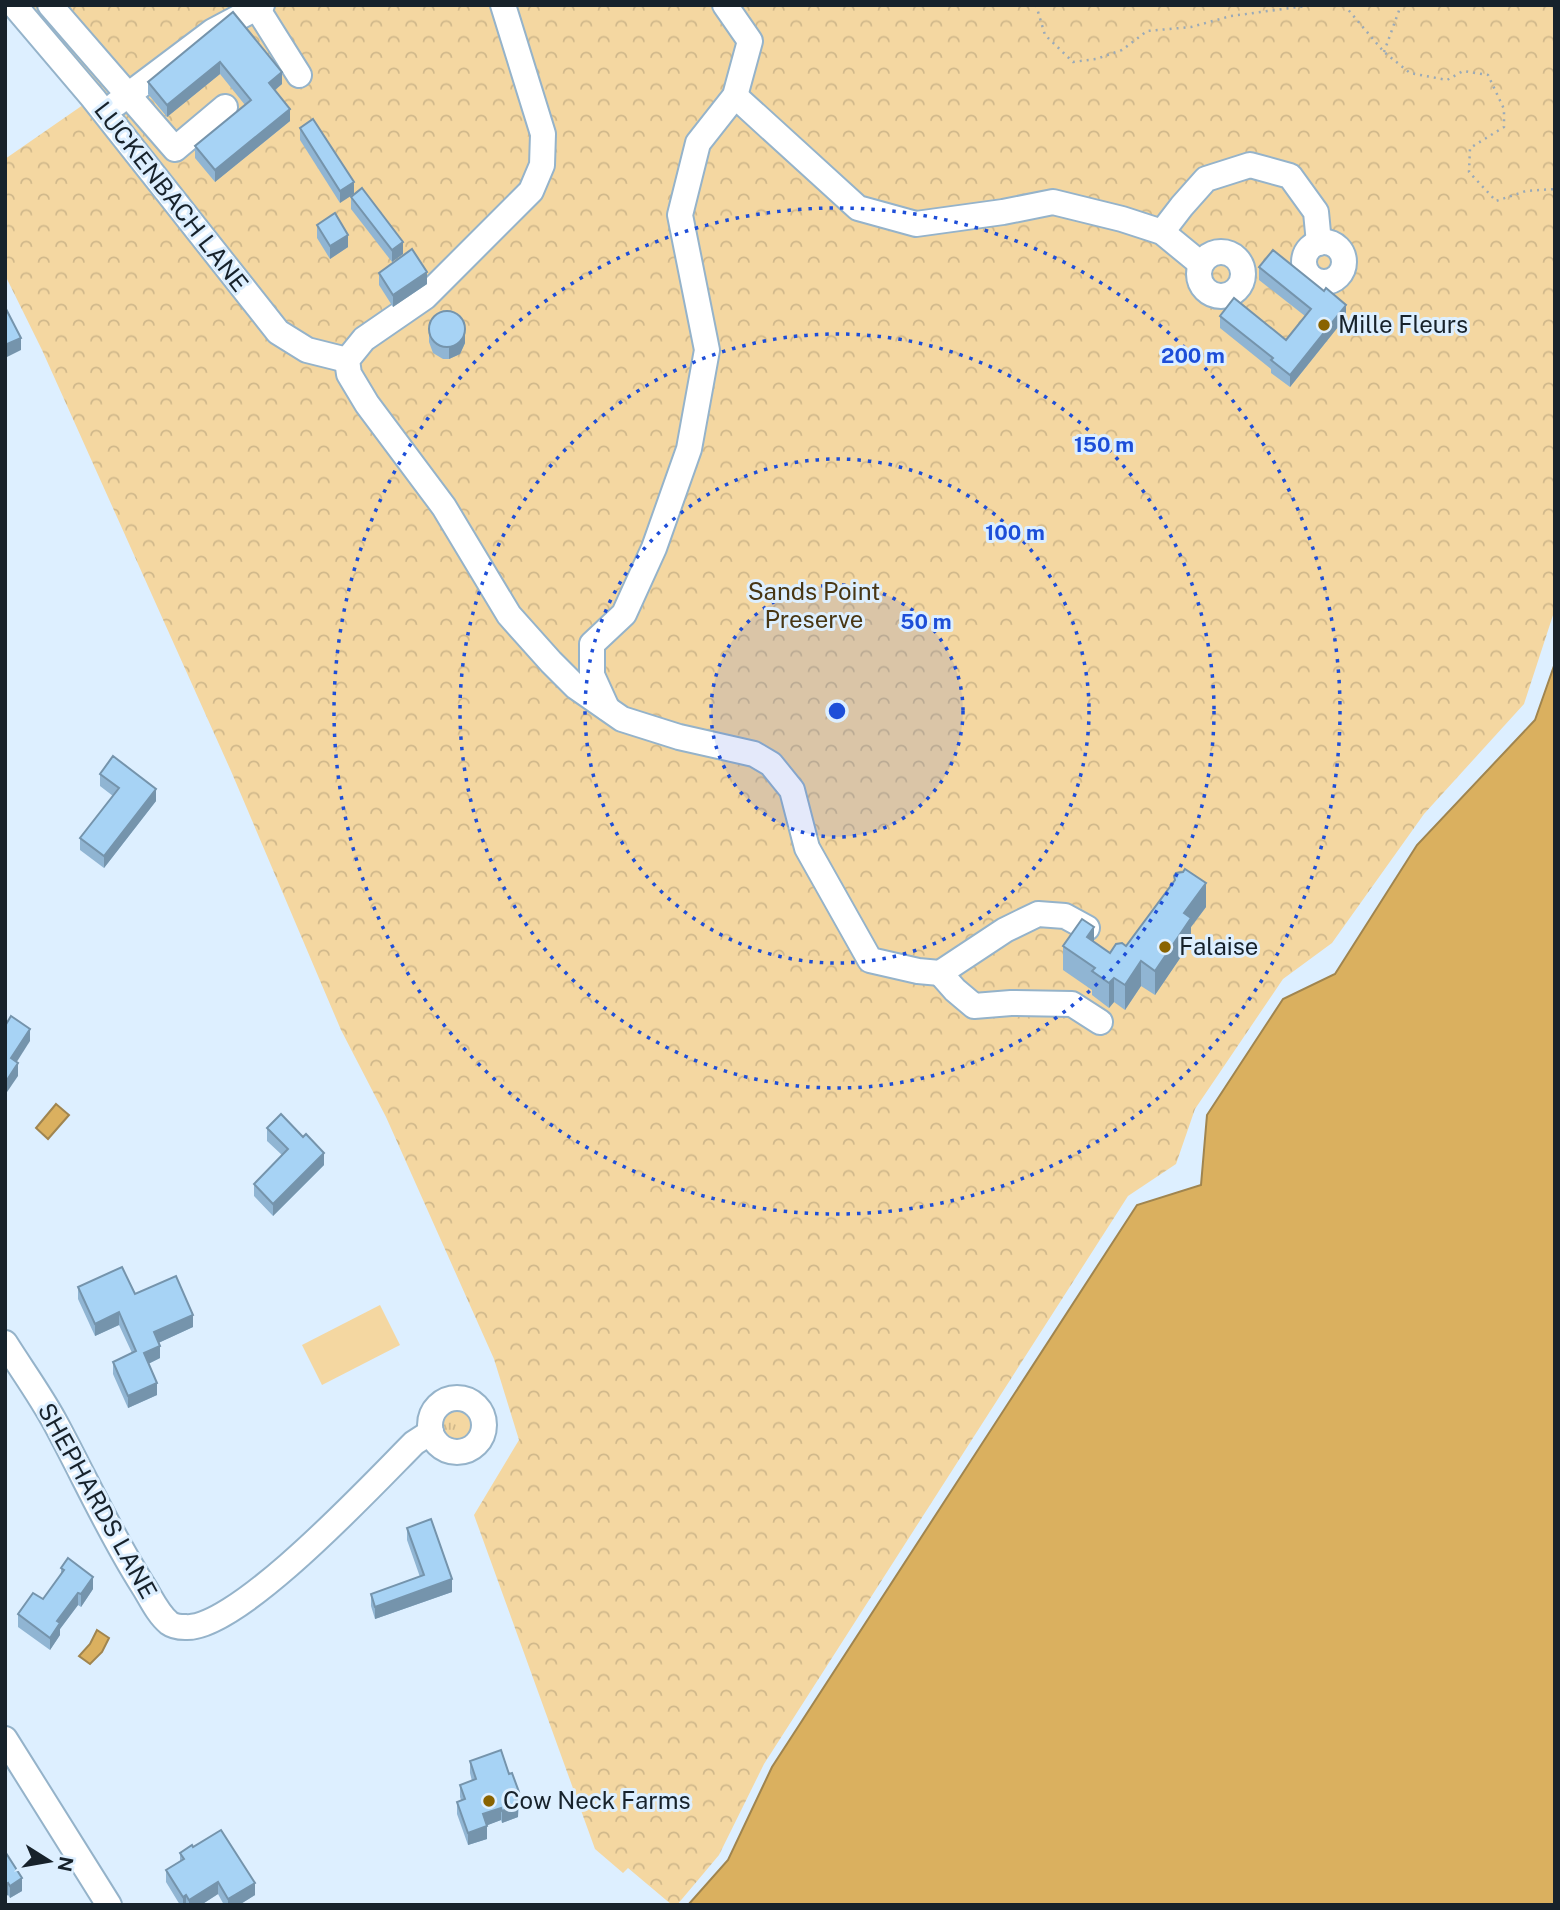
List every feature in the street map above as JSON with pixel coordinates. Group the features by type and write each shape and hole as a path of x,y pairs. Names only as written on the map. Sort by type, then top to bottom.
{"street":[{"name":"LUCKENBACH LANE","path":"14,5 104,112 278,332 307,350 347,360"},
{"path":"50,5 175,149 225,107"},
{"path":"503,5 542,134 542,165 531,191 425,297 364,339 347,360 349,374 367,404 444,507 509,615 576,687 622,719 680,737 754,754 771,764 792,790 807,848 870,960 940,973 1006,930 1038,914 1065,916 1087,928"},
{"path":"607,708 592,675 592,643 624,614 654,548 689,449 707,350 680,215 698,143 735,96 750,40 725,5"},
{"path":"104,112 213,31 260,7 299,75"},
{"path":"735,96 858,208 916,224 1053,202 1163,232 1201,264"},
{"path":"142,161 168,140"},
{"path":"1163,232 1206,179 1250,165 1290,176 1316,212 1319,243"},
{"path":"940,973 974,1006 1072,1003 1100,1022"},
{"name":"SHEPHARDS LANE","path":"5,1343 55,1422 115,1541 159,1611 175,1626 187,1628 210,1622 259,1590 306,1551 414,1443 431,1432"},
{"path":"5,1739 109,1905"}],"path":[{"path":"1036,5 1045,35 1073,62 1096,59 1122,50 1146,30 1191,27 1231,16 1313,5"},
{"path":"1337,5 1345,6 1384,52 1410,73 1447,80 1463,71 1488,75 1504,109 1504,127 1470,148 1469,172 1496,201 1526,191 1555,189"},
{"path":"1384,52 1401,5"}],"green space":[{"name":"Sands Point Preserve","path":"14,5 1555,5 1555,609 1524,704 1424,814 1332,943 1283,979 1195,1109 1176,1164 1128,1196 764,1764 719,1855 677,1905 672,1905 628,1868 623,1873 595,1849 474,1515 519,1440 494,1359 386,1117 341,1030 231,771 42,350 5,275 5,159 93,98"},
{"path":"380,1305 400,1345 322,1385 302,1345"},
{"path":"457,1406 470,1412 476,1425 470,1438 457,1444 444,1438 438,1425 444,1412"}],"shaded area":[{"path":"1555,663 1555,1905 688,1905 728,1860 772,1767 1137,1205 1201,1185 1207,1115 1283,999 1335,974 1417,845 1535,720"},
{"path":"56,1104 69,1115 48,1139 36,1128"},
{"path":"97,1630 109,1638 102,1652 90,1664 79,1656 90,1644"}],"building":[{"path":"233,12 282,72 269,83 290,109 215,170 195,146 251,100 220,62 167,105 148,82"},
{"path":"313,119 354,182 340,191 300,128"},
{"path":"362,188 403,242 392,250 351,197"},
{"path":"335,213 348,235 330,246 317,225"},
{"path":"412,249 427,272 393,295 379,273"},
{"name":"Mille Fleurs","path":"1273,250 1346,305 1290,375 1220,316 1234,298 1286,340 1311,309 1259,267"},
{"path":"5,307 21,338 5,345"},
{"path":"447,311 460,316 465,329 460,342 447,347 434,342 429,329 434,316"},
{"path":"113,756 156,789 104,856 80,838 119,788 100,774"},
{"path":"1185,869 1206,883 1184,913 1191,918 1155,971 1141,961 1125,985 1114,978 1109,983 1092,971 1095,968 1063,946 1082,919 1094,927 1087,937 1110,953 1116,944 1122,943 1126,946 1175,880 1176,873"},
{"path":"11,1016 30,1029 11,1058 18,1063 5,1083 5,1026"},
{"path":"281,1114 303,1137 306,1134 324,1153 273,1204 254,1184 288,1149 267,1128"},
{"path":"122,1267 135,1294 176,1276 193,1315 154,1332 160,1346 144,1353 157,1383 128,1396 113,1362 136,1351 119,1312 95,1324 78,1287"},
{"path":"431,1519 452,1579 375,1607 371,1594 424,1575 407,1528"},
{"path":"68,1558 93,1577 57,1621 60,1623 50,1638 18,1614 33,1593 43,1599 64,1570 61,1568"},
{"name":"Cow Neck Farms","path":"501,1750 509,1774 512,1773 519,1792 514,1794 518,1805 483,1814 487,1826 468,1833 457,1802 465,1799 460,1785 476,1779 470,1761"},
{"path":"221,1830 255,1883 228,1899 218,1882 189,1900 186,1895 183,1897 166,1870 184,1859 180,1853"},
{"path":"6,1853 22,1878 10,1886 8,1883 5,1885"}],"place":[{"name":"Mille Fleurs","path":"1324,325"},
{"name":"Falaise","path":"1165,947"},
{"name":"Cow Neck Farms","path":"489,1801"}]}
